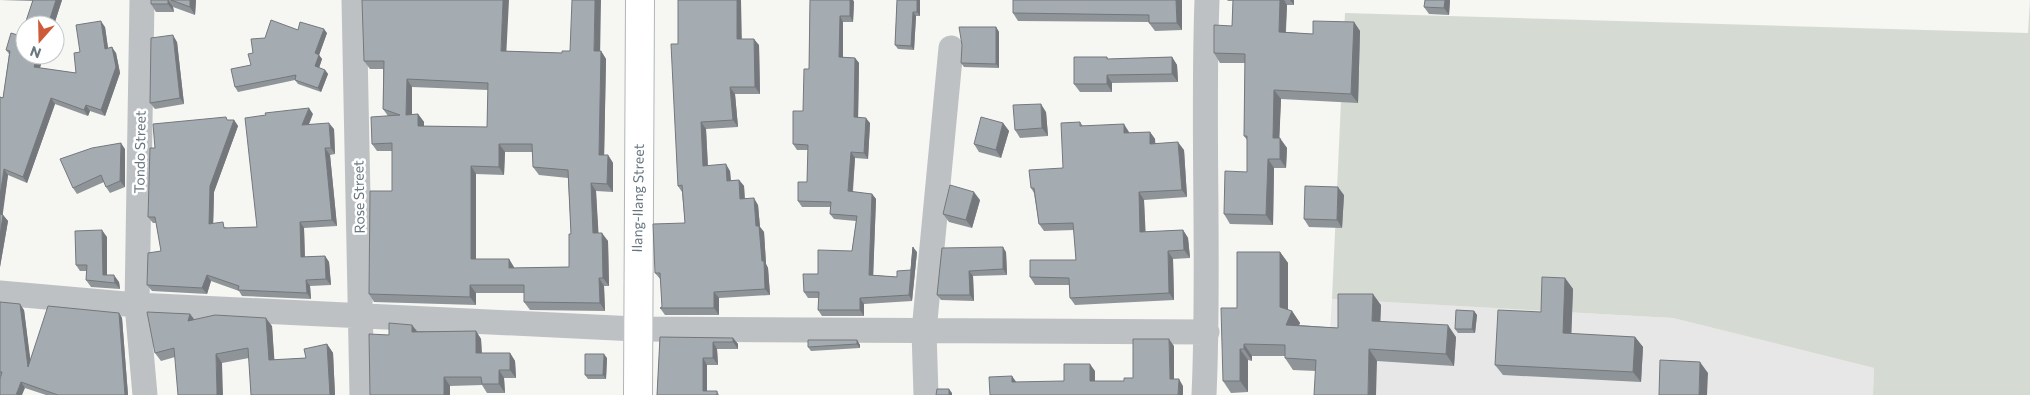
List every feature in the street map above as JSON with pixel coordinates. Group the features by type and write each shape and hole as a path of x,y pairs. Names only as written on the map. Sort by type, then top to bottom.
{"main road":[{"name":"Ilang-Ilang Street","path":"638,395 636,329 640,0"}],"street":[{"name":"Tondo Street","path":"142,0 137,305 145,395"},
{"name":"Rose Street","path":"354,0 362,317 362,395"},
{"path":"1204,395 1207,332 1205,70 1207,0"},
{"path":"926,395 924,331 952,48"},
{"path":"0,293 137,305 636,329 1207,332"}],"shaded area":[{"path":"2030,0 2030,395 1873,395 1874,368 1673,318 1332,299 1345,13 2028,33"},
{"path":"1332,299 1673,318 1874,368 1873,395 1326,395"}],"building":[{"path":"33,0 56,0 51,15 28,15"},
{"path":"151,0 168,0 168,4 151,4"},
{"path":"171,0 190,0 190,7"},
{"path":"362,0 503,0 501,51 562,53 562,51 570,51 572,0 595,0 594,51 601,51 599,155 608,155 607,184 591,183 593,233 602,233 603,278 599,278 600,303 524,302 524,285 470,285 470,297 369,294 370,191 392,191 392,143 372,144 371,117 400,115 383,109 384,61 364,61","holes":["407,79 488,83 487,127 418,126 418,114 406,115","499,144 532,144 533,167 568,170 571,234 569,234 569,267 509,268 509,259 471,259 471,166 499,167"]},
{"path":"678,0 737,0 737,39 754,39 755,87 730,87 733,120 701,122 703,166 726,164 727,181 739,180 740,199 754,198 756,226 759,226 762,261 764,261 765,289 714,292 714,308 660,308 662,307 660,273 655,273 653,224 685,223 682,185 678,186 671,44 678,44"},
{"path":"810,0 850,0 850,16 840,16 839,57 855,58 854,117 866,118 864,153 851,152 848,191 872,194 869,275 897,277 897,271 911,270 913,247 909,295 860,298 860,310 818,310 819,292 804,292 803,274 818,274 818,250 852,251 857,216 830,214 831,202 798,201 798,182 807,182 808,145 793,144 793,111 803,111 804,69 809,69"},
{"path":"897,0 917,0 917,12 913,12 911,46 895,45"},
{"path":"1013,0 1176,0 1177,23 1149,23 1149,15 1013,13"},
{"path":"1233,0 1280,0 1279,32 1313,34 1313,21 1354,22 1351,94 1274,90 1273,138 1280,138 1280,159 1268,159 1266,215 1224,214 1225,171 1247,172 1247,136 1244,136 1245,54 1214,53 1214,25 1232,26"},
{"path":"1425,0 1445,0 1444,8 1424,7"},
{"path":"271,20 298,30 300,22 324,29 315,53 319,55 315,66 325,70 318,88 295,80 296,75 235,87 231,69 251,65 248,54 253,53 251,39 265,38"},
{"path":"101,21 105,49 112,47 116,67 101,110 86,105 84,110 51,98 23,177 4,169 0,196 0,97 3,98 10,51 6,50 11,33 15,34 15,65 35,65 34,67 76,73 74,53 80,52 76,25"},
{"path":"959,27 996,27 996,64 961,63 962,45"},
{"path":"173,35 180,98 150,103 151,38"},
{"path":"1074,57 1107,57 1107,59 1172,57 1172,74 1107,75 1107,84 1074,84"},
{"path":"1041,104 1042,128 1015,130 1013,105"},
{"path":"309,108 302,125 329,123 331,148 325,148 332,220 300,222 301,257 325,256 326,279 306,280 307,293 238,290 239,286 207,275 202,288 147,285 148,253 161,251 155,217 148,217 150,148 155,148 153,124 226,117 227,120 234,120 210,186 209,224 223,222 224,228 257,227 245,118 266,115 265,113"},
{"path":"981,117 1003,123 996,150 974,144"},
{"path":"1080,122 1080,126 1124,124 1124,133 1150,132 1150,144 1178,142 1182,190 1139,192 1140,232 1183,230 1184,250 1168,251 1169,293 1070,298 1069,278 1030,277 1030,260 1076,260 1073,223 1039,224 1034,188 1031,188 1029,170 1063,168 1061,123"},
{"path":"121,143 120,181 106,187 101,175 73,188 60,159 92,148"},
{"path":"950,185 974,192 966,220 943,214"},
{"path":"1305,186 1338,187 1337,220 1304,219"},
{"path":"0,214 3,215 0,236"},
{"path":"102,230 103,275 114,275 115,283 86,280 87,265 76,265 75,231"},
{"path":"1003,247 1003,269 969,271 970,295 937,295 942,248"},
{"path":"1237,252 1280,252 1280,307 1292,311 1286,325 1338,328 1338,294 1373,294 1372,321 1448,325 1446,354 1369,349 1368,395 1314,395 1316,360 1285,358 1285,345 1244,344 1244,349 1240,349 1240,381 1223,381 1221,308 1237,308"},
{"path":"1542,277 1565,278 1563,333 1635,337 1633,372 1495,365 1498,310 1541,312"},
{"path":"0,302 20,304 28,367 48,306 119,313 125,395 58,395 21,382 16,395 0,395 2,372 0,372"},
{"path":"1456,310 1474,311 1472,329 1455,329"},
{"path":"147,312 190,314 188,321 215,315 266,318 269,360 306,358 304,349 327,344 330,395 251,395 248,348 216,354 217,395 178,395 174,348 155,353"},
{"path":"389,323 412,325 412,332 476,331 476,353 510,353 510,370 499,370 499,384 482,384 481,377 444,377 444,395 370,395 369,334 389,335"},
{"path":"660,337 733,338 733,342 713,342 713,358 703,358 703,391 717,391 717,395 657,395"},
{"path":"1133,339 1169,339 1170,379 1179,379 1178,395 990,395 989,377 1012,376 1012,382 1064,381 1064,364 1090,364 1090,381 1124,381 1124,378 1133,378"},
{"path":"808,340 857,340 857,344 808,347"},
{"path":"585,354 604,354 603,375 585,375"},
{"path":"1660,360 1700,362 1699,395 1659,395"},
{"path":"937,389 949,389 949,395 936,395"}]}
